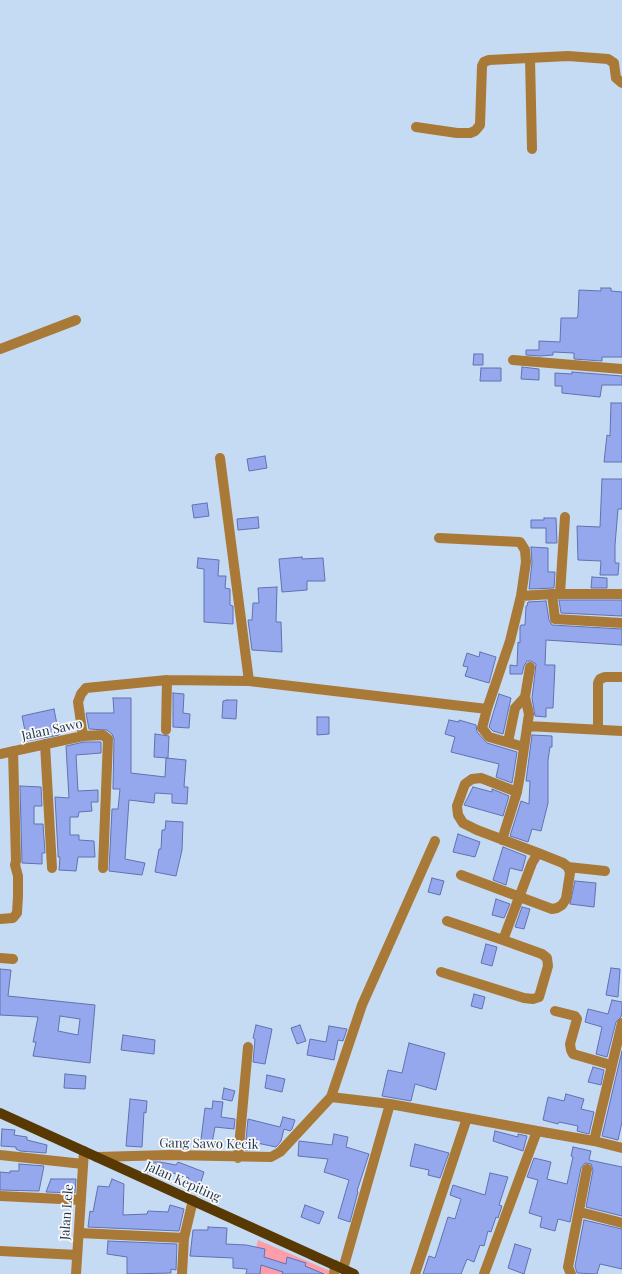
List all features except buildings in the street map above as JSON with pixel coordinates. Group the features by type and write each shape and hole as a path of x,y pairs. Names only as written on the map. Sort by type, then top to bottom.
{"main road":[{"name":"Jalan Kepiting","path":"0,1113 192,1200 337,1269 354,1274"}],"street":[{"path":"416,127 457,133 470,133 475,131 480,125 482,66 484,62 489,60 568,56 608,59 614,63 616,78 622,83"},
{"path":"530,58 532,149"},
{"path":"0,349 76,320"},
{"path":"513,360 622,369"},
{"path":"220,458 249,681"},
{"path":"565,517 556,594 556,620 622,623"},
{"path":"439,538 520,542 526,550 526,562 521,596 510,640 487,709 483,731 488,737 524,747"},
{"path":"521,596 556,594 622,594"},
{"path":"508,742 515,708 525,697 530,667"},
{"path":"598,729 598,683 600,679 605,677 622,677"},
{"path":"166,730 167,680"},
{"path":"83,736 78,702 81,694 86,688 167,680 249,681 487,709"},
{"path":"502,840 517,792 529,706 525,697"},
{"path":"527,726 622,731"},
{"name":"Jalan Sawo","path":"0,754 83,736 103,735 108,739 103,868"},
{"path":"45,744 52,868"},
{"path":"0,919 13,918 17,913 18,876 15,865 13,751"},
{"path":"517,792 481,778 472,779 465,784 457,806 458,815 463,823 502,840 563,863 568,867 605,872"},
{"path":"435,841 362,1005 331,1097 390,1104 594,1140 622,1147"},
{"path":"503,940 519,896 538,853"},
{"path":"461,875 552,909 558,908 566,899 570,872 568,867"},
{"path":"441,972 524,998 533,999 538,997 548,966 547,958 542,954 447,922"},
{"path":"0,958 14,960"},
{"path":"555,1012 575,1016 577,1019 570,1044 573,1054 611,1065"},
{"path":"594,1140 622,1023"},
{"path":"238,1158 248,1046"},
{"name":"Gang Sawo Kecik","path":"97,1157 169,1155 238,1158 271,1157 276,1155 331,1097"},
{"path":"337,1269 390,1104"},
{"path":"415,1274 467,1118"},
{"path":"484,1274 537,1131"},
{"name":"Jalan Lele","path":"76,1274 84,1151"},
{"path":"0,1155 83,1164"},
{"path":"571,1274 568,1267 588,1169"},
{"path":"0,1196 81,1200"},
{"path":"182,1274 184,1238 192,1200"},
{"path":"580,1212 622,1224"},
{"path":"79,1233 184,1238"},
{"path":"0,1251 77,1255"}],"shaded area":[{"path":"258,1240 337,1274 250,1274"}]}
